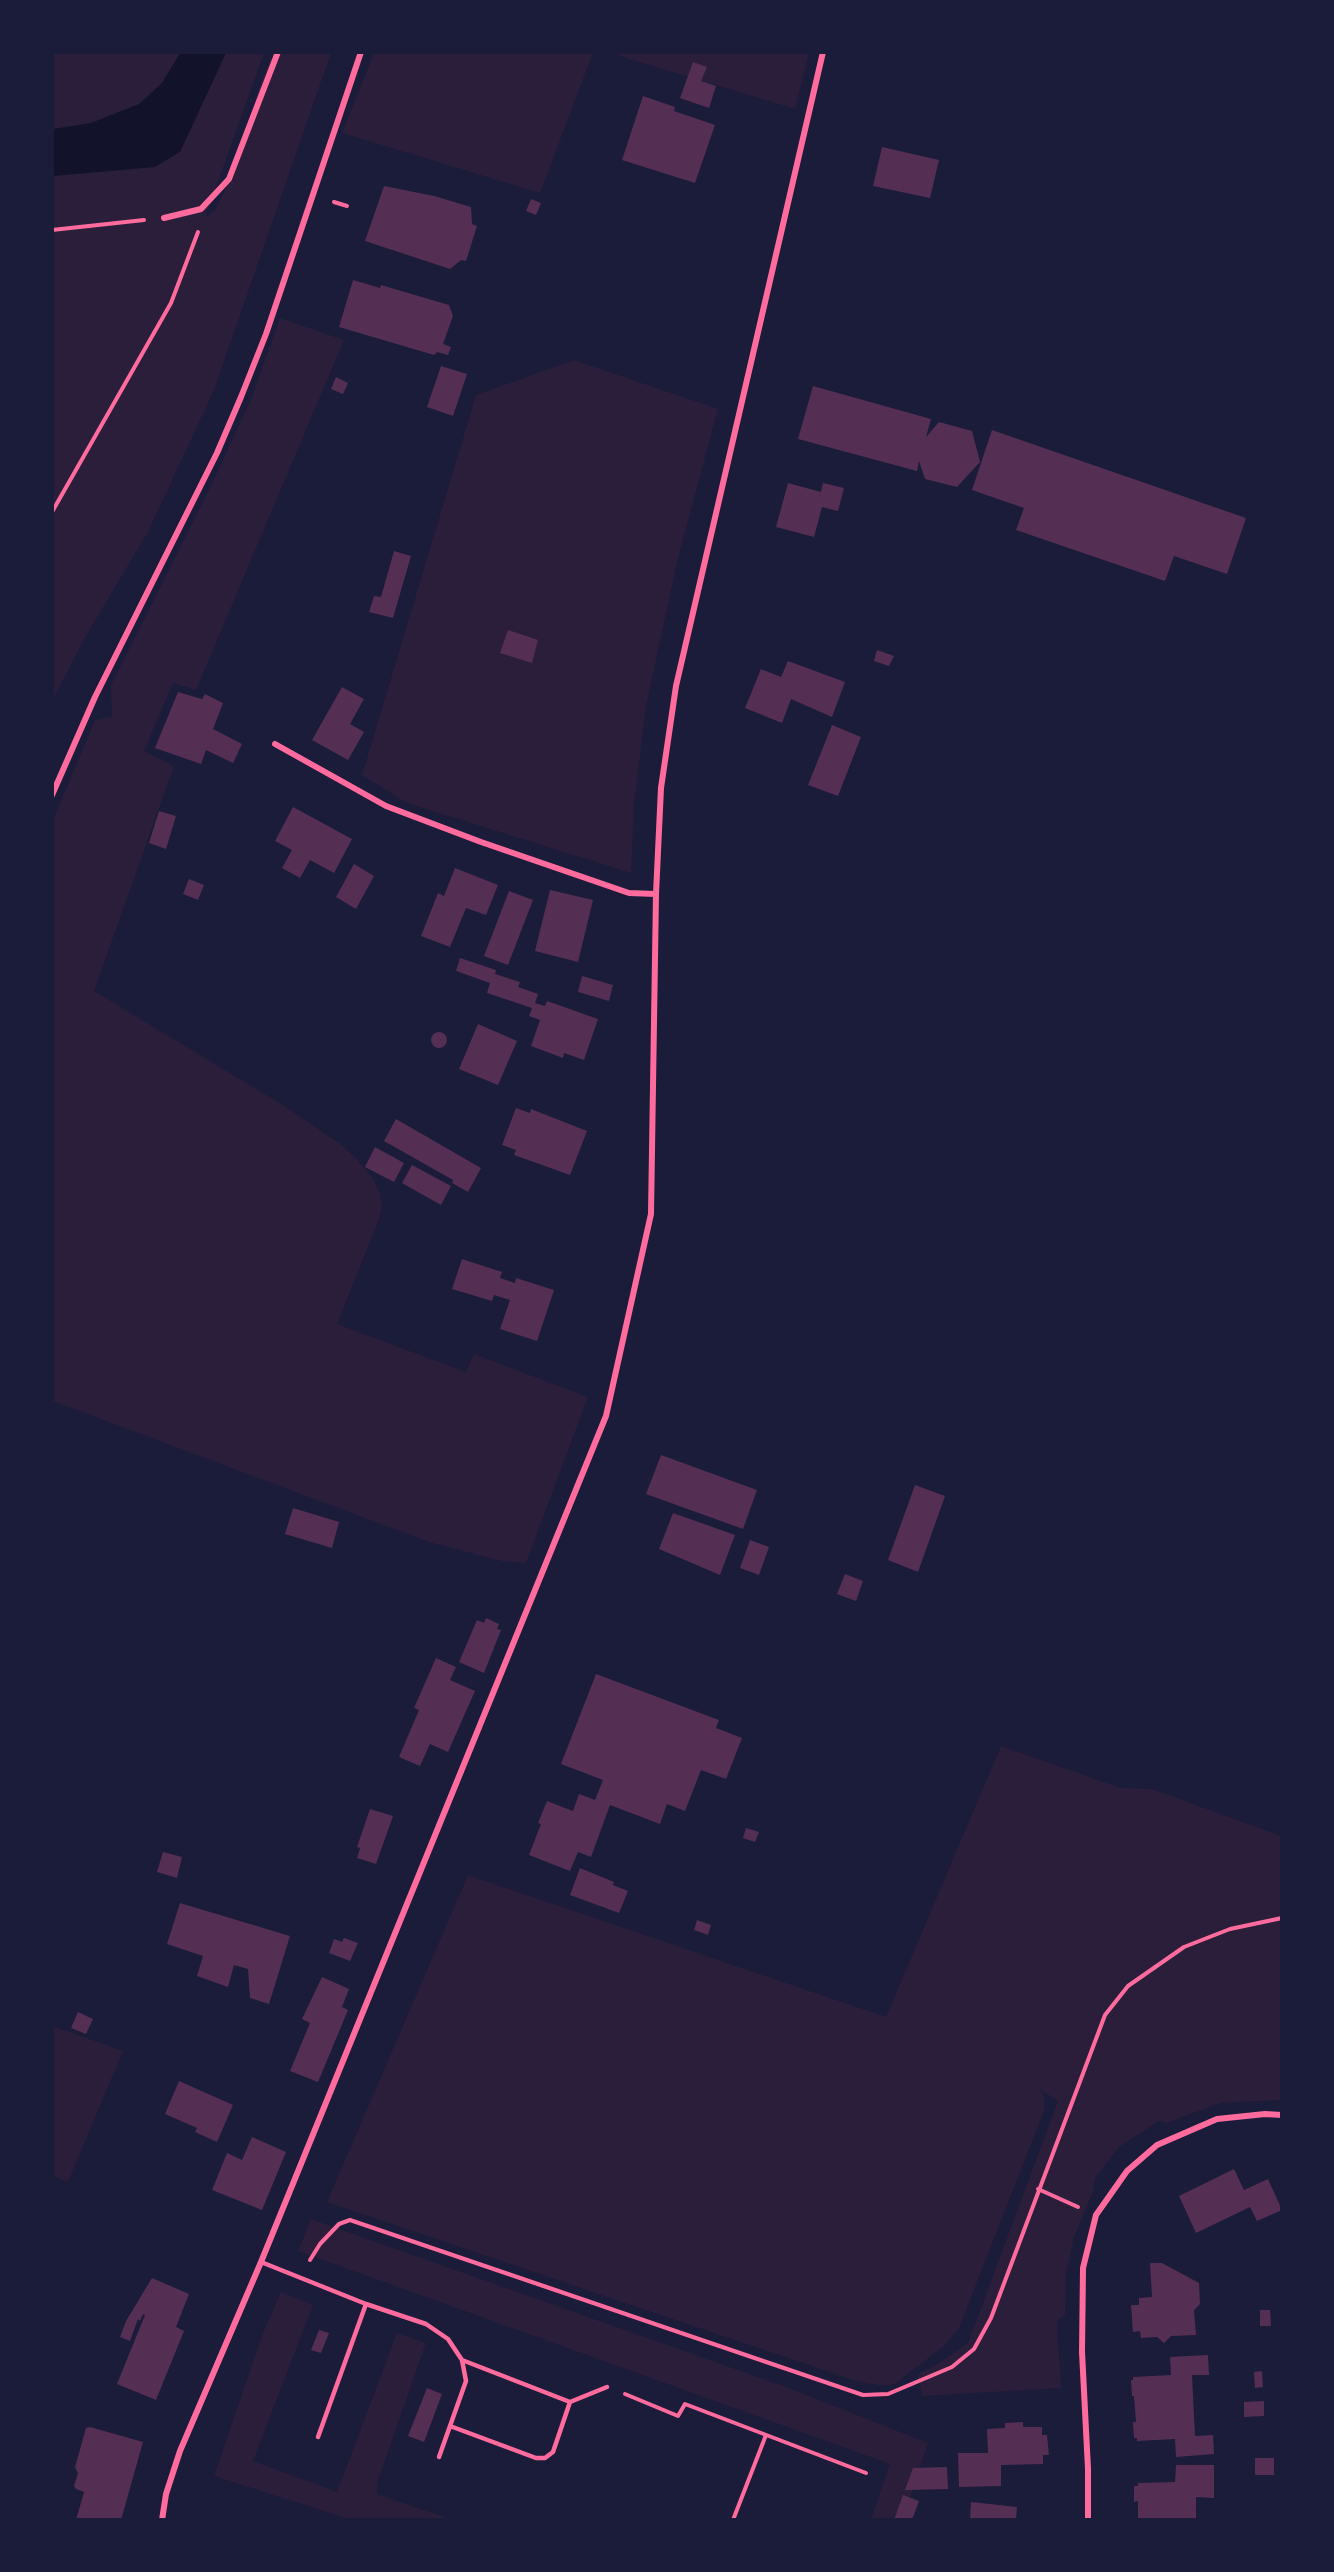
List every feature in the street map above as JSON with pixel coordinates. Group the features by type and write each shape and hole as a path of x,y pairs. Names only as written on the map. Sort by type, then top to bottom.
{"street":[{"path":"164,218 201,209 229,179 278,52"},
{"path":"52,795 94,697 217,453 241,397 266,334 361,52"},
{"path":"162,2520 166,2494 180,2451 261,2262 606,1416 651,1214 656,894 661,789 676,686 824,52"},
{"path":"275,744 386,806 629,894 656,894"},
{"path":"1088,2520 1088,2469 1082,2352 1083,2268 1096,2215 1127,2171 1157,2145 1217,2119 1265,2114 1281,2115"}],"lane":[{"path":"261,2262 366,2304 426,2324 448,2339 462,2360 466,2381 440,2457"},
{"path":"318,2437 366,2304"},
{"path":"462,2360 570,2402 608,2387"},
{"path":"450,2426 536,2458 545,2457 553,2452 570,2402"}],"path":[{"path":"52,512 171,303 203,219 201,209"},
{"path":"52,230 164,218"},
{"path":"300,2279 320,2244 339,2224 350,2220 863,2395 888,2394 952,2367 974,2349 991,2318 1105,2015 1128,1986 1184,1947 1230,1929 1281,1918"},
{"path":"1038,2189 1096,2215"},
{"path":"608,2387 678,2416 685,2404 866,2473"},
{"path":"734,2520 766,2435"}],"shaded area":[{"path":"374,52 593,53 540,193 342,133"},
{"path":"52,53 264,53 205,218 215,210 226,188 273,53 331,53 214,390 149,530 86,636 53,699"},
{"path":"180,53 226,53 180,152 155,167 53,176 53,129 91,123 139,104 162,83"},
{"path":"610,53 809,53 795,109"},
{"path":"280,318 344,340 196,690 173,683 144,751 174,766 94,991 283,1105 339,1143 358,1160 373,1179 380,1193 382,1206 379,1219 337,1324 466,1372 474,1354 588,1397 526,1563 502,1561 429,1542 53,1401 53,820 95,720 112,717 111,685 210,488 252,397"},
{"path":"574,360 718,409 678,558 646,706 634,805 631,873 407,803 362,775 476,395"},
{"path":"1001,1746 1121,1788 1152,1789 1281,1836 1281,2100 1220,2103 1167,2123 1159,2121 1119,2147 1095,2178 1093,2192 1074,2237 1066,2273 1065,2315 1057,2321 1061,2388 922,2396 918,2374 938,2364 968,2343 1058,2101 1040,2089 1044,2097 1044,2111 959,2328 944,2346 893,2385 856,2381 327,2202 468,1875 886,2017"},
{"path":"53,2026 123,2051 68,2182 53,2176"},
{"path":"311,2219 789,2388 928,2443 903,2519 871,2519 890,2464 298,2251"},
{"path":"281,2292 313,2305 253,2461 337,2492 397,2333 426,2343 377,2483 377,2494 450,2519 349,2519 214,2476 263,2333"}],"building":[{"path":"693,62 707,67 701,81 716,86 709,108 680,98"},
{"path":"643,96 675,107 674,111 715,125 695,183 622,160"},
{"path":"882,147 939,160 930,198 873,186"},
{"path":"384,186 434,196 471,207 472,224 477,226 466,261 461,260 450,269 365,241"},
{"path":"531,199 541,203 536,215 526,211"},
{"path":"353,280 380,288 381,285 449,305 453,316 443,344 451,347 448,355 437,352 434,355 339,327"},
{"path":"441,366 467,374 453,416 427,407"},
{"path":"336,377 348,383 343,394 331,389"},
{"path":"813,386 931,419 926,437 939,422 972,431 980,462 957,487 925,479 919,461 917,471 798,439"},
{"path":"992,430 1246,518 1227,574 1174,556 1165,581 1016,530 1024,508 972,490"},
{"path":"788,483 821,492 823,483 844,488 838,511 822,507 814,537 776,527"},
{"path":"394,551 411,556 393,618 369,612 374,596 381,597"},
{"path":"508,630 538,640 532,663 500,653"},
{"path":"877,650 894,656 889,666 874,661"},
{"path":"788,661 845,682 832,717 791,699 782,723 745,708 761,669 781,677"},
{"path":"342,687 364,699 350,724 364,732 348,760 312,740"},
{"path":"178,692 202,699 205,694 223,703 213,729 242,744 233,763 206,750 201,764 155,748"},
{"path":"832,725 861,737 838,796 808,785"},
{"path":"293,807 352,839 334,873 310,860 300,878 282,868 292,850 275,841"},
{"path":"159,811 176,816 166,849 149,843"},
{"path":"354,864 374,876 356,909 336,897"},
{"path":"455,868 498,885 486,915 466,908 450,947 421,936 438,893 444,896"},
{"path":"189,879 204,885 198,900 183,894"},
{"path":"550,890 593,900 578,962 535,951"},
{"path":"509,891 533,900 508,965 484,956"},
{"path":"460,958 496,970 495,974 520,982 518,987 538,994 535,1003 545,1006 547,1001 598,1019 584,1060 564,1053 563,1058 531,1046 540,1020 529,1016 532,1008 487,993 490,983 456,971"},
{"path":"582,976 613,985 609,1001 578,992"},
{"path":"478,1024 517,1041 498,1085 459,1069"},
{"path":"436,1032 442,1032 447,1040 445,1046 436,1048 431,1043 431,1037"},
{"path":"516,1108 530,1113 531,1109 587,1131 570,1175 514,1155 516,1150 502,1145"},
{"path":"396,1119 481,1168 468,1192 452,1183 453,1180 384,1141"},
{"path":"375,1147 404,1163 394,1182 365,1167"},
{"path":"412,1165 451,1186 441,1205 402,1183"},
{"path":"462,1259 502,1272 500,1278 515,1283 516,1278 554,1290 537,1341 500,1329 510,1300 494,1295 492,1301 452,1289"},
{"path":"661,1455 757,1490 743,1529 646,1494"},
{"path":"915,1485 945,1496 918,1572 888,1560"},
{"path":"293,1508 339,1522 332,1548 285,1534"},
{"path":"673,1513 735,1535 720,1575 659,1549"},
{"path":"750,1540 769,1547 759,1575 740,1568"},
{"path":"845,1574 863,1581 856,1601 837,1594"},
{"path":"486,1618 499,1624 497,1629 501,1630 484,1673 459,1662 477,1620 484,1623"},
{"path":"436,1658 456,1667 450,1680 475,1691 448,1752 430,1744 420,1766 399,1757 419,1710 414,1708"},
{"path":"596,1674 719,1720 716,1728 742,1738 726,1779 701,1770 685,1811 667,1804 660,1824 610,1805 591,1857 578,1852 570,1871 529,1855 547,1801 573,1811 579,1794 595,1800 603,1780 561,1764"},
{"path":"370,1809 393,1816 376,1864 357,1858 360,1848 357,1847"},
{"path":"746,1828 759,1832 755,1842 743,1838"},
{"path":"163,1852 182,1857 177,1878 157,1872"},
{"path":"580,1868 614,1882 613,1885 628,1891 619,1913 570,1895"},
{"path":"180,1903 290,1936 269,2004 250,1998 248,1969 234,1965 228,1987 197,1976 203,1956 167,1944"},
{"path":"697,1920 711,1925 708,1935 694,1930"},
{"path":"344,1938 358,1943 350,1961 329,1953 334,1939 342,1942"},
{"path":"322,1977 349,1989 342,2007 348,2010 318,2082 290,2071 310,2023 302,2019"},
{"path":"78,2012 93,2019 86,2034 71,2028"},
{"path":"179,2081 233,2105 217,2142 195,2132 197,2128 165,2114"},
{"path":"252,2137 286,2152 262,2210 212,2190 227,2153 242,2160"},
{"path":"1234,2169 1244,2190 1268,2179 1282,2210 1257,2221 1250,2207 1196,2233 1179,2196"},
{"path":"1150,2263 1162,2263 1199,2283 1200,2304 1194,2310 1196,2335 1171,2336 1164,2343 1157,2337 1141,2338 1140,2331 1133,2332 1131,2305 1139,2305 1139,2298 1152,2297"},
{"path":"152,2278 189,2294 176,2327 184,2331 156,2400 117,2384 145,2315 143,2314 140,2321 138,2319 130,2341 120,2337 126,2321"},
{"path":"1260,2310 1270,2310 1271,2326 1260,2326"},
{"path":"319,2330 329,2333 321,2353 311,2350"},
{"path":"1208,2355 1209,2375 1192,2375 1195,2436 1213,2435 1214,2454 1176,2457 1175,2439 1137,2441 1137,2438 1134,2438 1133,2422 1136,2422 1134,2396 1132,2396 1131,2380 1133,2377 1171,2375 1170,2357"},
{"path":"1262,2371 1263,2387 1255,2388 1254,2372"},
{"path":"427,2388 442,2394 424,2442 408,2436"},
{"path":"1264,2401 1264,2416 1244,2417 1244,2402"},
{"path":"1023,2422 1023,2427 1042,2427 1042,2435 1047,2435 1049,2455 1043,2455 1043,2464 1001,2465 1001,2486 959,2487 958,2453 988,2453 987,2429 1005,2428 1005,2423"},
{"path":"90,2427 143,2442 121,2520 76,2520 84,2492 74,2486 78,2473 75,2467 86,2428"},
{"path":"1255,2458 1274,2458 1274,2475 1255,2475"},
{"path":"1176,2465 1214,2465 1214,2498 1196,2497 1196,2520 1138,2520 1138,2501 1134,2502 1134,2486 1138,2486 1138,2483 1175,2482"},
{"path":"947,2467 948,2489 905,2490 913,2468"},
{"path":"903,2495 919,2501 912,2520 894,2520"},
{"path":"971,2502 1017,2507 1016,2520 970,2520"}]}
